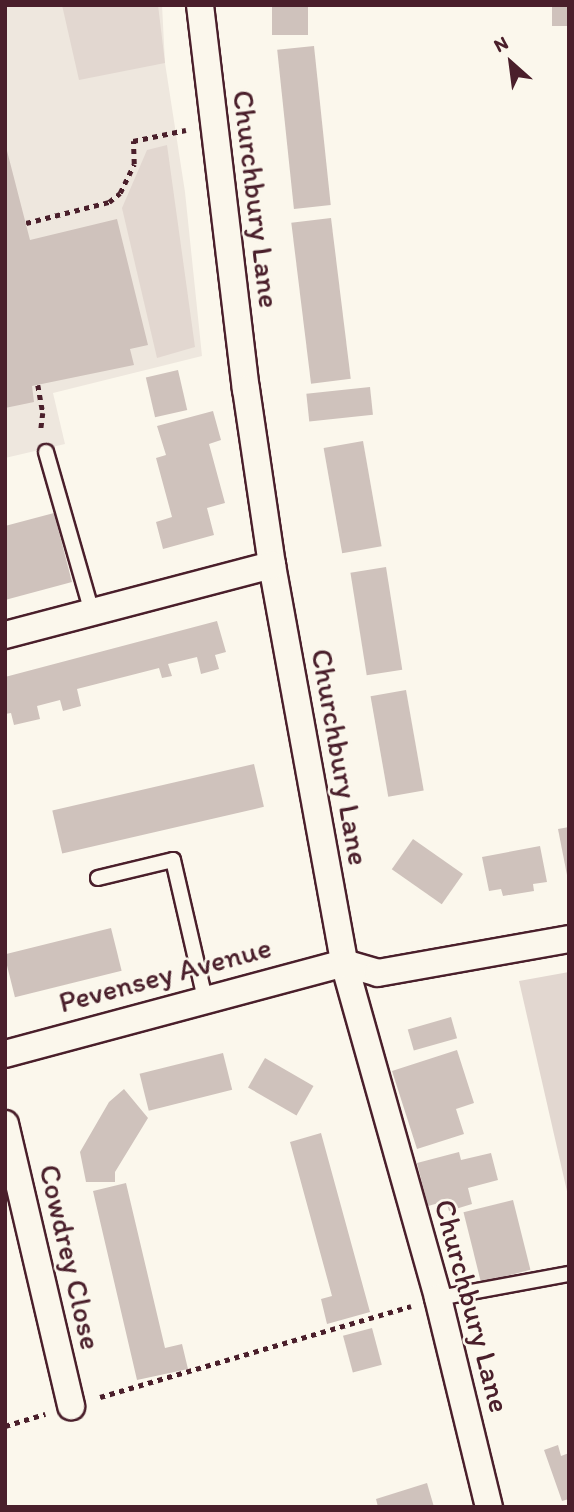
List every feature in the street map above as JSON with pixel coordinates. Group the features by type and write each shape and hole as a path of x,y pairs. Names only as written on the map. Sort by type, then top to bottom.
{"street":[{"name":"Churchbury Lane","path":"200,5 213,124 272,565 344,963 438,1298 489,1507"},
{"path":"5,635 272,565"},
{"path":"344,963 378,973 569,939"},
{"name":"Pevensey Avenue","path":"5,1054 344,963"},
{"name":"Cowdrey Close","path":"5,1124 71,1406"}],"lane":[{"path":"46,452 92,612"},
{"path":"99,878 173,860 205,999"},
{"path":"438,1298 569,1274"}],"path":[{"path":"26,223 109,202 120,194 134,164 133,141 213,124"},
{"path":"38,385 43,413 41,429"},
{"path":"5,1426 438,1298"}],"shaded area":[{"path":"5,5 162,5 165,63 185,192 202,356 53,393 65,444 5,458"},
{"path":"62,5 158,5 165,63 79,80"},
{"path":"167,145 195,347 157,358 122,208 147,150"},
{"path":"569,972 569,1200 519,981"}],"building":[{"path":"272,5 308,5 308,35 272,35"},
{"path":"552,5 569,5 569,26 552,26"},
{"path":"314,46 331,205 294,209 277,50"},
{"path":"5,143 30,240 117,219 148,345 130,349 134,365 32,386 34,402 5,408"},
{"path":"331,218 351,379 311,384 291,223"},
{"path":"178,370 187,410 155,417 146,377"},
{"path":"370,387 373,415 309,422 306,394"},
{"path":"213,411 221,440 209,444 225,503 207,508 214,535 163,549 156,522 172,517 156,458 166,455 157,426"},
{"path":"363,441 382,546 342,553 324,448"},
{"path":"54,513 72,582 5,600 5,526"},
{"path":"386,567 402,670 367,675 350,573"},
{"path":"217,621 226,652 215,655 219,669 201,674 197,657 168,664 172,676 162,678 159,668 77,689 81,706 63,711 60,700 37,706 40,719 14,725 11,713 5,714 5,677"},
{"path":"406,690 424,790 388,797 371,696"},
{"path":"254,764 264,807 62,853 52,811"},
{"path":"569,827 569,875 567,875 558,829"},
{"path":"413,839 463,874 442,904 392,869"},
{"path":"540,846 547,882 533,884 534,891 503,896 501,889 489,891 482,857"},
{"path":"111,928 122,971 15,997 5,954"},
{"path":"451,1017 457,1038 414,1051 408,1029"},
{"path":"457,1050 474,1103 456,1109 464,1134 417,1149 392,1071"},
{"path":"223,1053 232,1090 149,1111 140,1074"},
{"path":"265,1058 313,1086 296,1115 248,1087"},
{"path":"124,1089 148,1118 115,1172 115,1182 86,1182 80,1152 109,1102"},
{"path":"321,1133 370,1312 327,1324 321,1299 332,1296 290,1142"},
{"path":"459,1152 461,1160 491,1153 498,1180 468,1188 472,1204 449,1211 446,1201 428,1206 417,1163"},
{"path":"126,1183 165,1348 182,1344 188,1369 137,1380 93,1191"},
{"path":"513,1200 530,1270 481,1282 464,1212"},
{"path":"372,1328 382,1365 353,1372 343,1336"},
{"path":"558,1445 561,1456 569,1453 569,1499 562,1501 544,1450"},
{"path":"427,1483 434,1507 378,1507 376,1499"}]}
